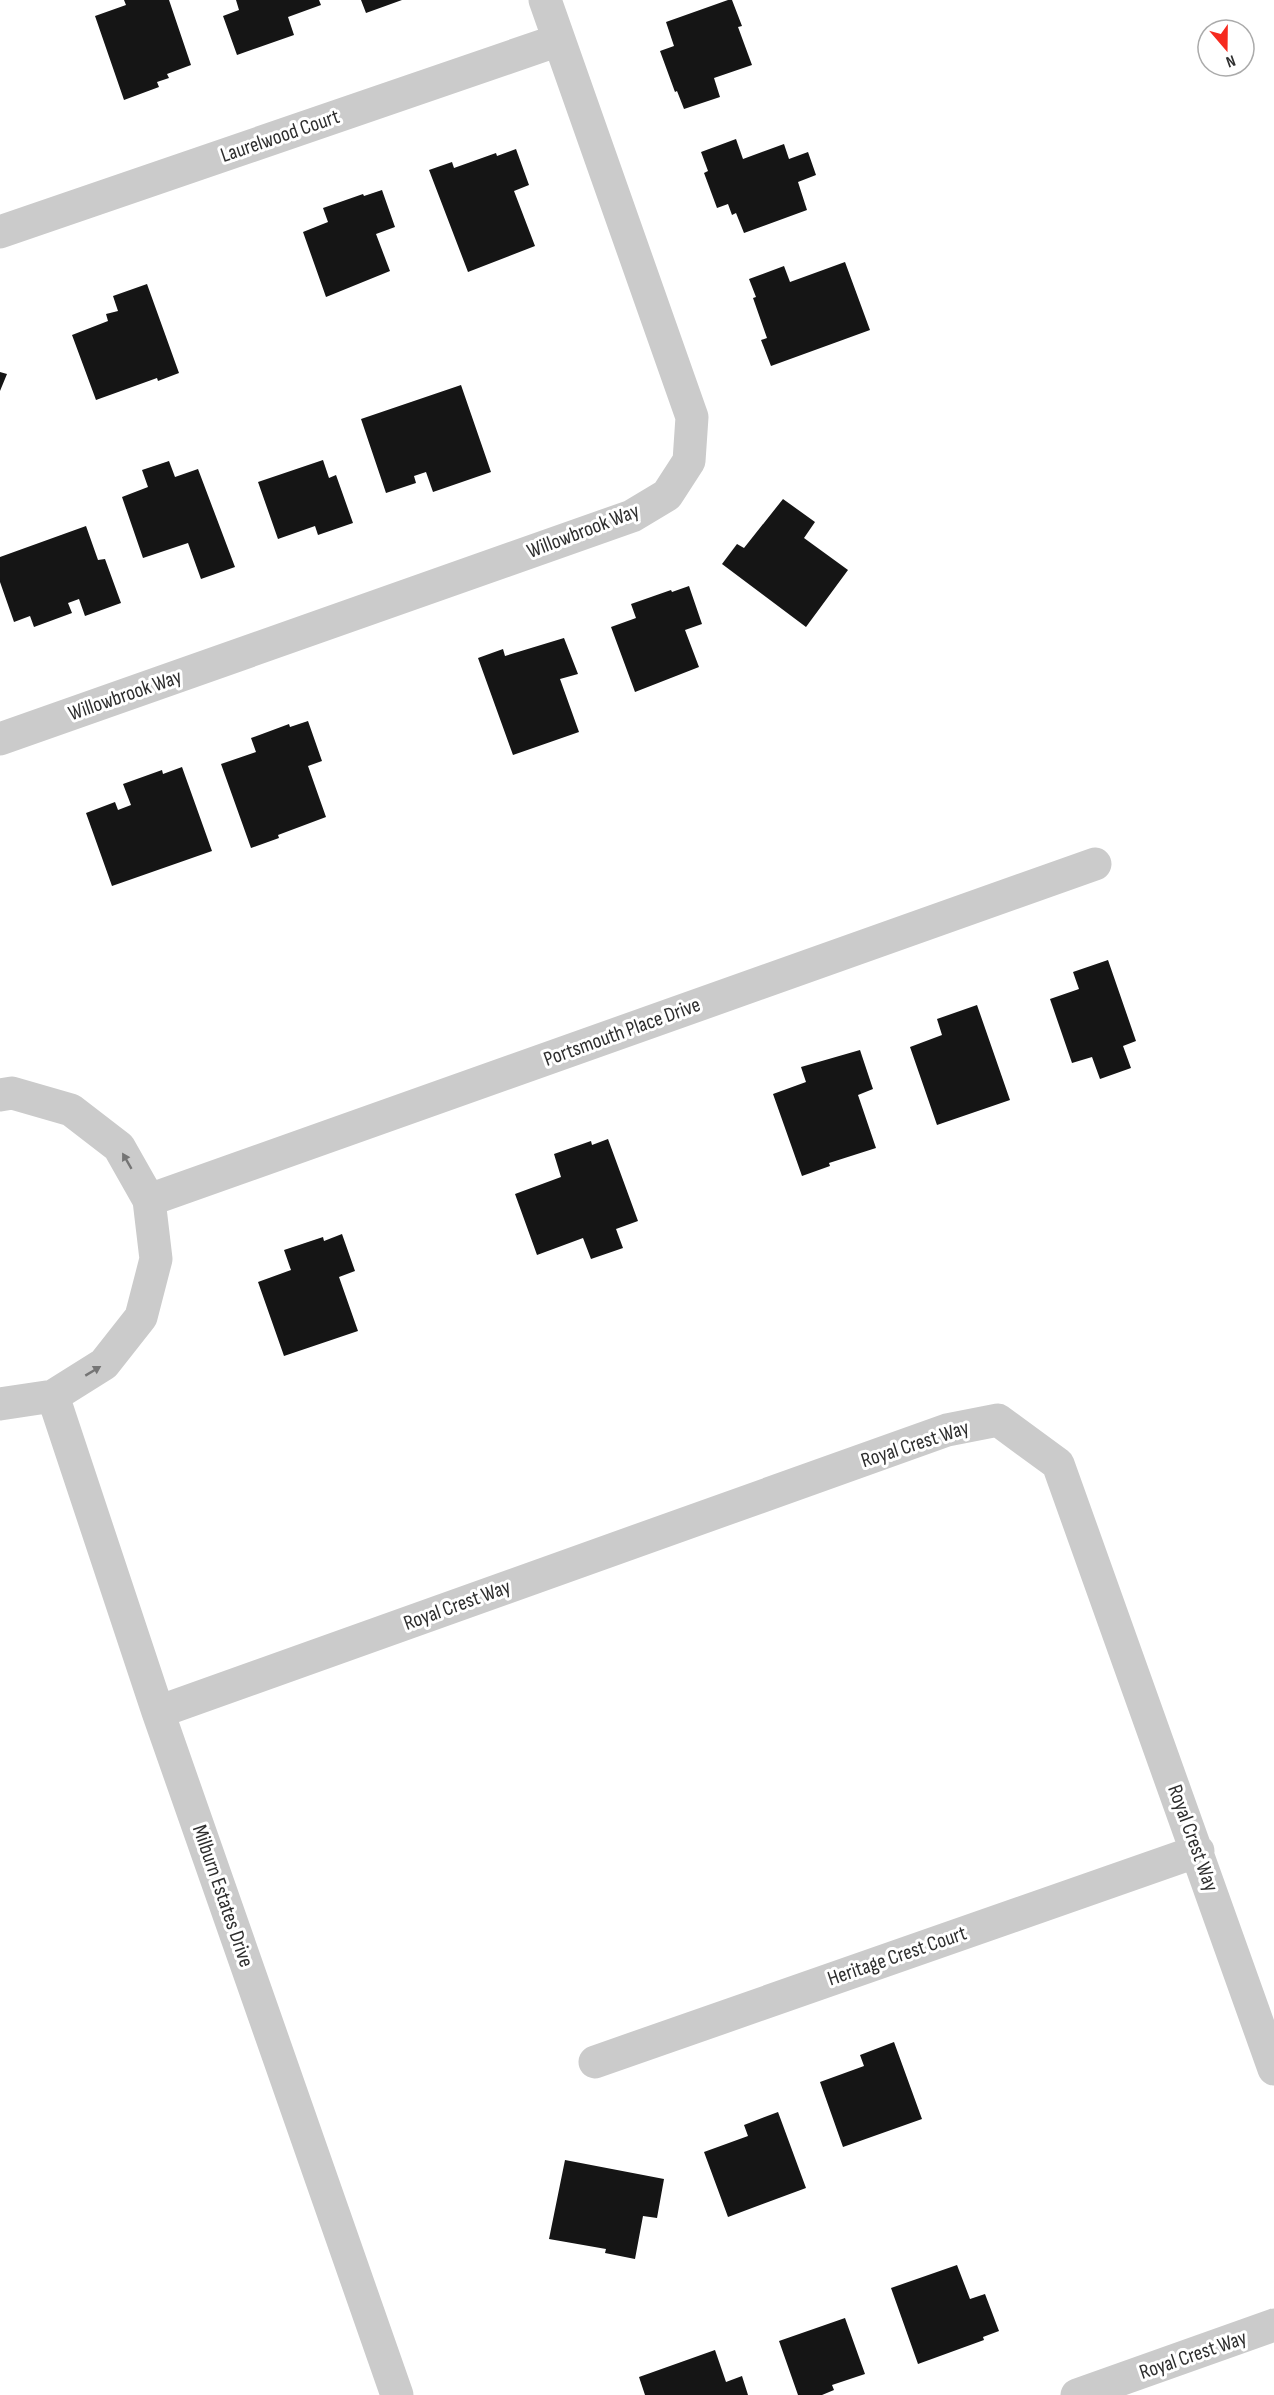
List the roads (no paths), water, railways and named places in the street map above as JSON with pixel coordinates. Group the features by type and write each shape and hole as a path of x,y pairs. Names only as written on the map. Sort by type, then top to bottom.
{"street":[{"name":"Willowbrook Way","path":"0,739 632,516 667,495 689,461 692,417 545,0"},
{"name":"Laurelwood Court","path":"0,232 559,40"},
{"name":"Portsmouth Place Drive","path":"149,1200 1095,864"},
{"path":"0,1095 12,1093 71,1110 119,1147 149,1200 156,1259 141,1317 104,1365 53,1396 0,1404"},
{"name":"Milburn Estates Drive","path":"53,1396 158,1712 397,2395"},
{"name":"Royal Crest Way","path":"158,1712 947,1430 998,1420 1058,1464 1274,2069"},
{"name":"Heritage Crest Court","path":"595,2062 1198,1851"},
{"name":"Royal Crest Way","path":"1077,2395 1274,2325"}]}
